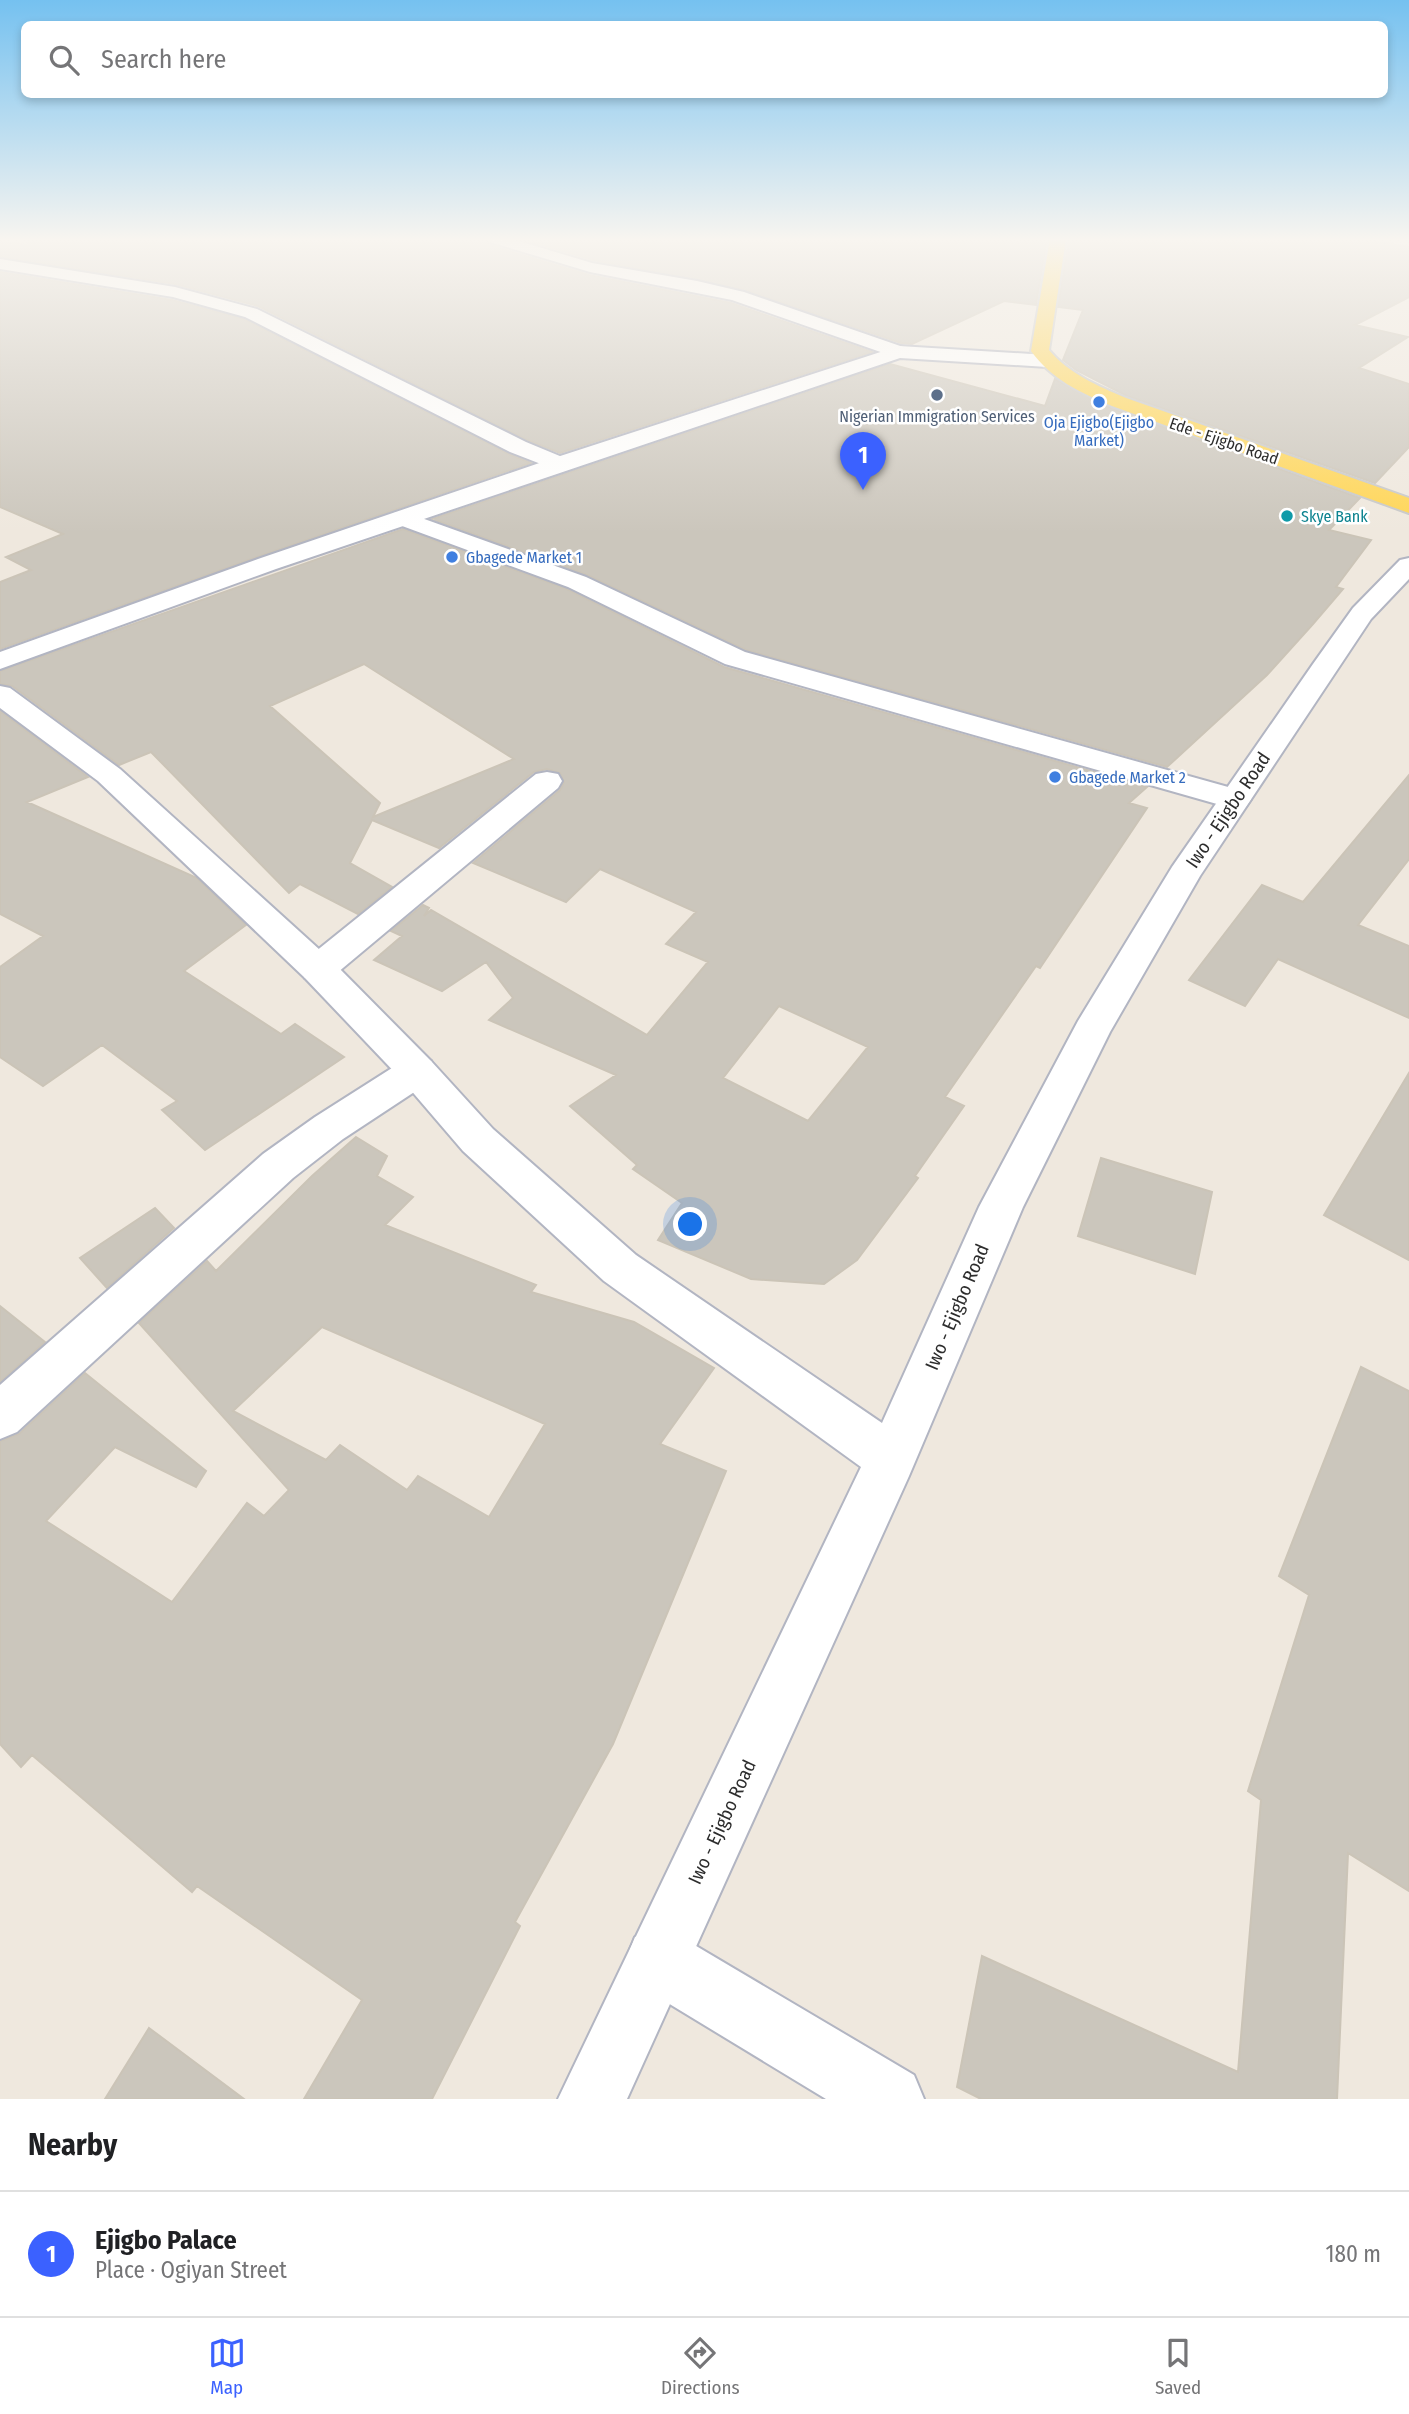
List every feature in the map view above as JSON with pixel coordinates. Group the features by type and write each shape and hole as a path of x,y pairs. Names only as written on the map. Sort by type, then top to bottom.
{"main road":[{"path":"1042,337 1040,351 1047,361"},
{"name":"Ede - Ejigbo Road","path":"1047,361 1084,386 1129,407 1409,506"}],"street":[{"path":"299,337 505,441 559,464"},
{"path":"855,337 898,352 1047,361"},
{"path":"0,661 402,518 898,352"},
{"path":"402,518 577,582 735,658 1236,799"},
{"name":"Iwo - Ejigbo Road","path":"592,2099 891,1459 1001,1207 1091,1031 1184,876 1362,614 1409,565"},
{"path":"0,694 110,775 318,969 417,1071 478,1140 620,1269 891,1459"},
{"path":"318,969 547,781"},
{"path":"0,1416 278,1167 329,1128 417,1071"},
{"path":"658,1960 890,2099"}],"building":[{"path":"0,337 279,337 531,463 0,649 0,582 31,570 6,557 63,534 0,507"},
{"path":"320,337 829,337 872,352 560,453 527,440"},
{"path":"883,337 927,337 912,344"},
{"path":"1072,337 1408,337 1359,368 1409,384 1409,447 1375,483 1127,396 1076,370 1063,360"},
{"path":"890,364 1045,406 1055,379 1111,408 1360,498 1329,530 1371,540 1336,587 1343,589 1313,624 1267,675 1167,767 746,650 587,575 432,519"},
{"path":"403,529 567,589 724,667 1147,787 1129,803 1147,808 1040,968 1036,966 945,1097 964,1106 915,1176 918,1178 857,1260 824,1284 751,1279 658,1240 682,1203 633,1169 637,1165 570,1106 616,1075 489,1020 513,998 486,962 442,991 374,960 402,936 391,931 423,905 429,908 424,916 431,910 647,1035 708,962 666,944 696,912 600,869 566,902 473,863 560,790 564,782 560,773 547,769 534,772 439,848 372,820 350,863 392,887 358,914 300,884 289,893 151,752 119,765 12,686 0,684 0,671","holes":["364,664 514,759 373,817 380,803 270,706","779,1006 868,1047 808,1121 723,1078"]},
{"path":"0,711 88,777 27,802 197,878 246,925 184,971 281,1034 295,1024 344,1057 205,1150 162,1110 177,1101 102,1045 43,1086 0,1057 0,967 43,936 0,914"},
{"path":"1409,775 1409,859 1358,925 1409,946 1409,1018 1278,959 1245,1006 1189,980 1262,885 1303,902"},
{"path":"1409,1073 1409,1260 1324,1215"},
{"path":"356,1137 387,1156 377,1176 413,1197 385,1225 536,1285 531,1292 634,1322 714,1368 660,1444 726,1471 613,1744 515,1922 520,1926 432,2099 304,2099 362,2000 197,1886 192,1892 32,1755 21,1767 0,1744 0,1441 19,1434 85,1373 206,1471 196,1487 115,1447 46,1521 172,1602 247,1503 264,1516 289,1490 139,1323 207,1261 216,1271 312,1176","holes":["322,1327 545,1424 489,1517 418,1476 407,1490 340,1445 326,1460 233,1411"]},
{"path":"1101,1158 1212,1192 1195,1274 1078,1236"},
{"path":"155,1208 174,1228 107,1288 80,1258"},
{"path":"0,1306 45,1342 0,1382"},
{"path":"1361,1367 1409,1391 1409,1891 1348,1853 1337,2099 981,2099 957,2087 982,1956 1238,2072 1261,1800 1248,1791 1309,1595 1279,1576"},
{"path":"149,2028 244,2099 105,2099"}],"place":[{"name":"Nigerian Immigration Services","path":"937,395"},
{"name":"Oja Ejigbo(Ejigbo Market)","path":"1099,402"},
{"name":"Ejigbo Palace","path":"863,490"},
{"name":"Skye Bank","path":"1287,516"},
{"name":"Gbagede Market 1","path":"452,557"},
{"name":"Gbagede Market 2","path":"1055,777"}]}
